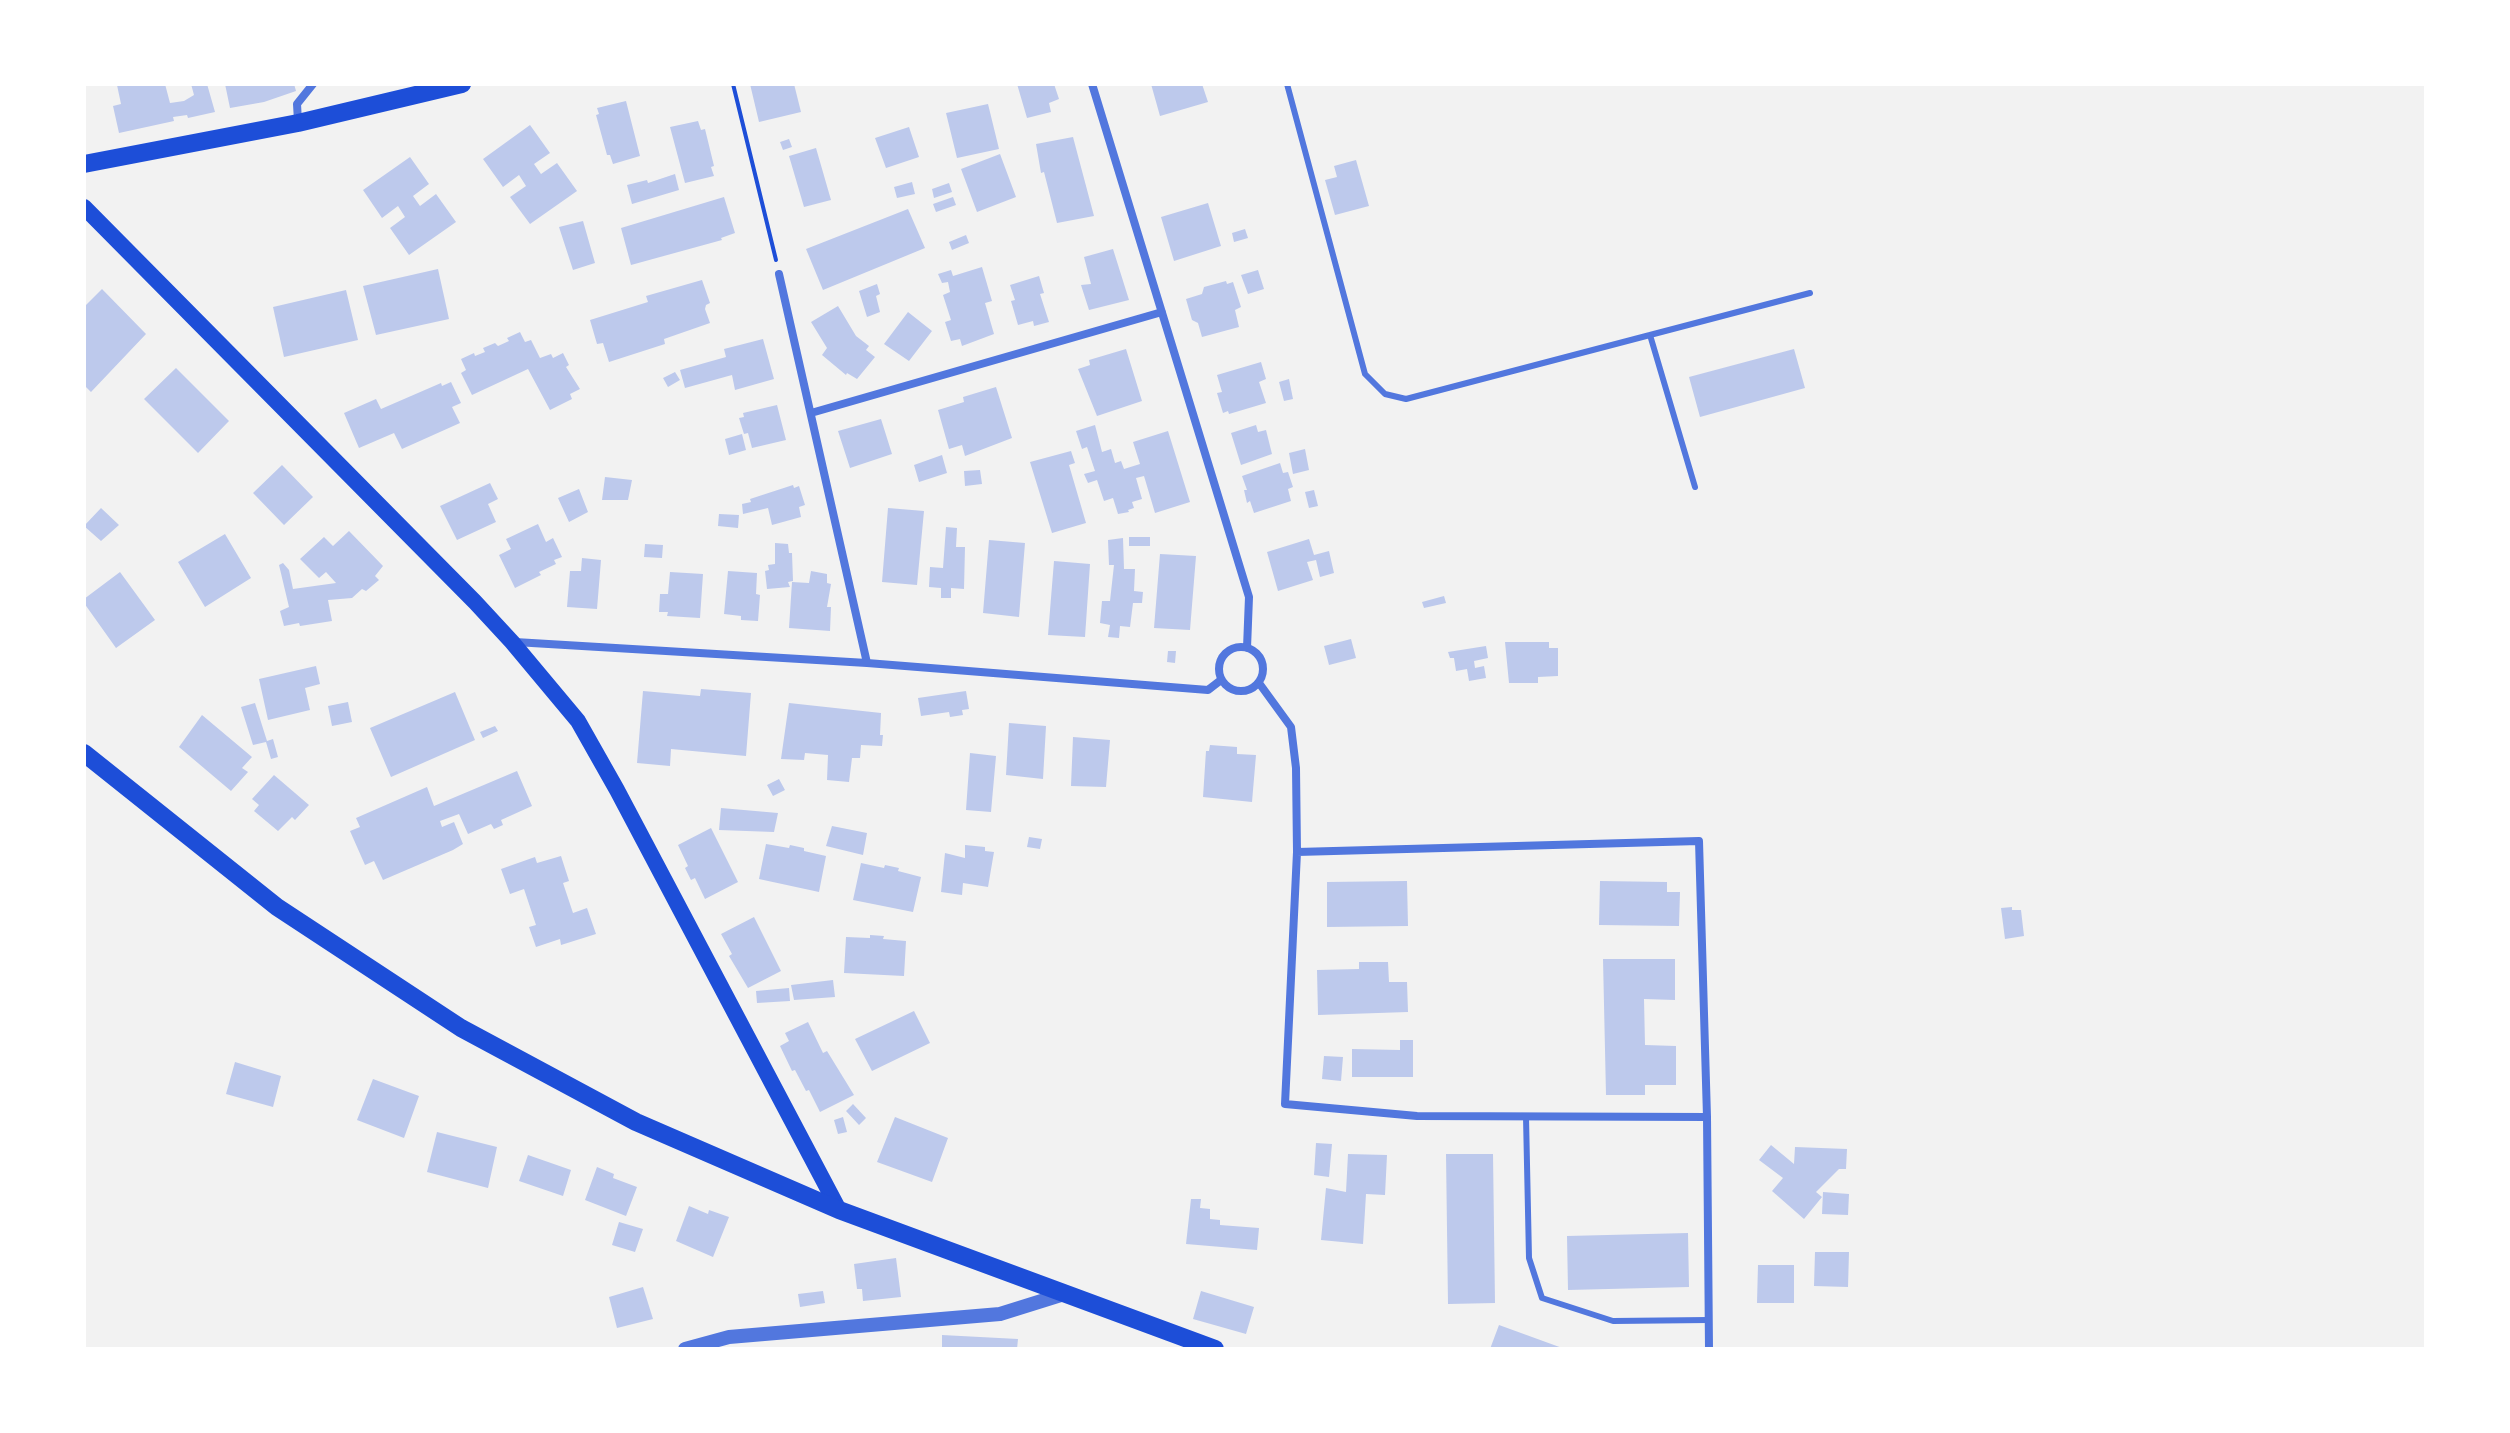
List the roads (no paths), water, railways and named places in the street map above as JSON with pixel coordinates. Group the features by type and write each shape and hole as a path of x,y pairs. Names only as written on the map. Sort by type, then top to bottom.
{"main road":[{"path":"84,164 298,123 462,84"},
{"path":"84,207 512,642 578,721 839,1210"},
{"path":"84,753 277,907 461,1028 636,1122 839,1210 1215,1349"}],"street":[{"path":"298,123 297,104 313,84"},
{"path":"1092,84 1249,597 1247,648"},
{"path":"779,274 867,663"},
{"path":"811,413 1162,312"},
{"path":"512,642 867,663 1208,690 1221,680"},
{"path":"1247,648 1260,658 1263,666 1259,683 1253,688 1235,691 1221,680 1219,671 1224,655 1231,650 1247,648"},
{"path":"1259,683 1291,727 1296,768 1297,852 1285,1104 1417,1116 1707,1117"},
{"path":"1297,852 1699,841 1707,1117 1709,1349"},
{"path":"685,1349 729,1337 1000,1314 1064,1294"}],"lane":[{"path":"1287,84 1365,374 1385,394 1406,399 1810,293"},
{"path":"1650,335 1695,487"},
{"path":"1526,1117 1529,1258 1542,1298 1613,1321 1708,1320"}]}
